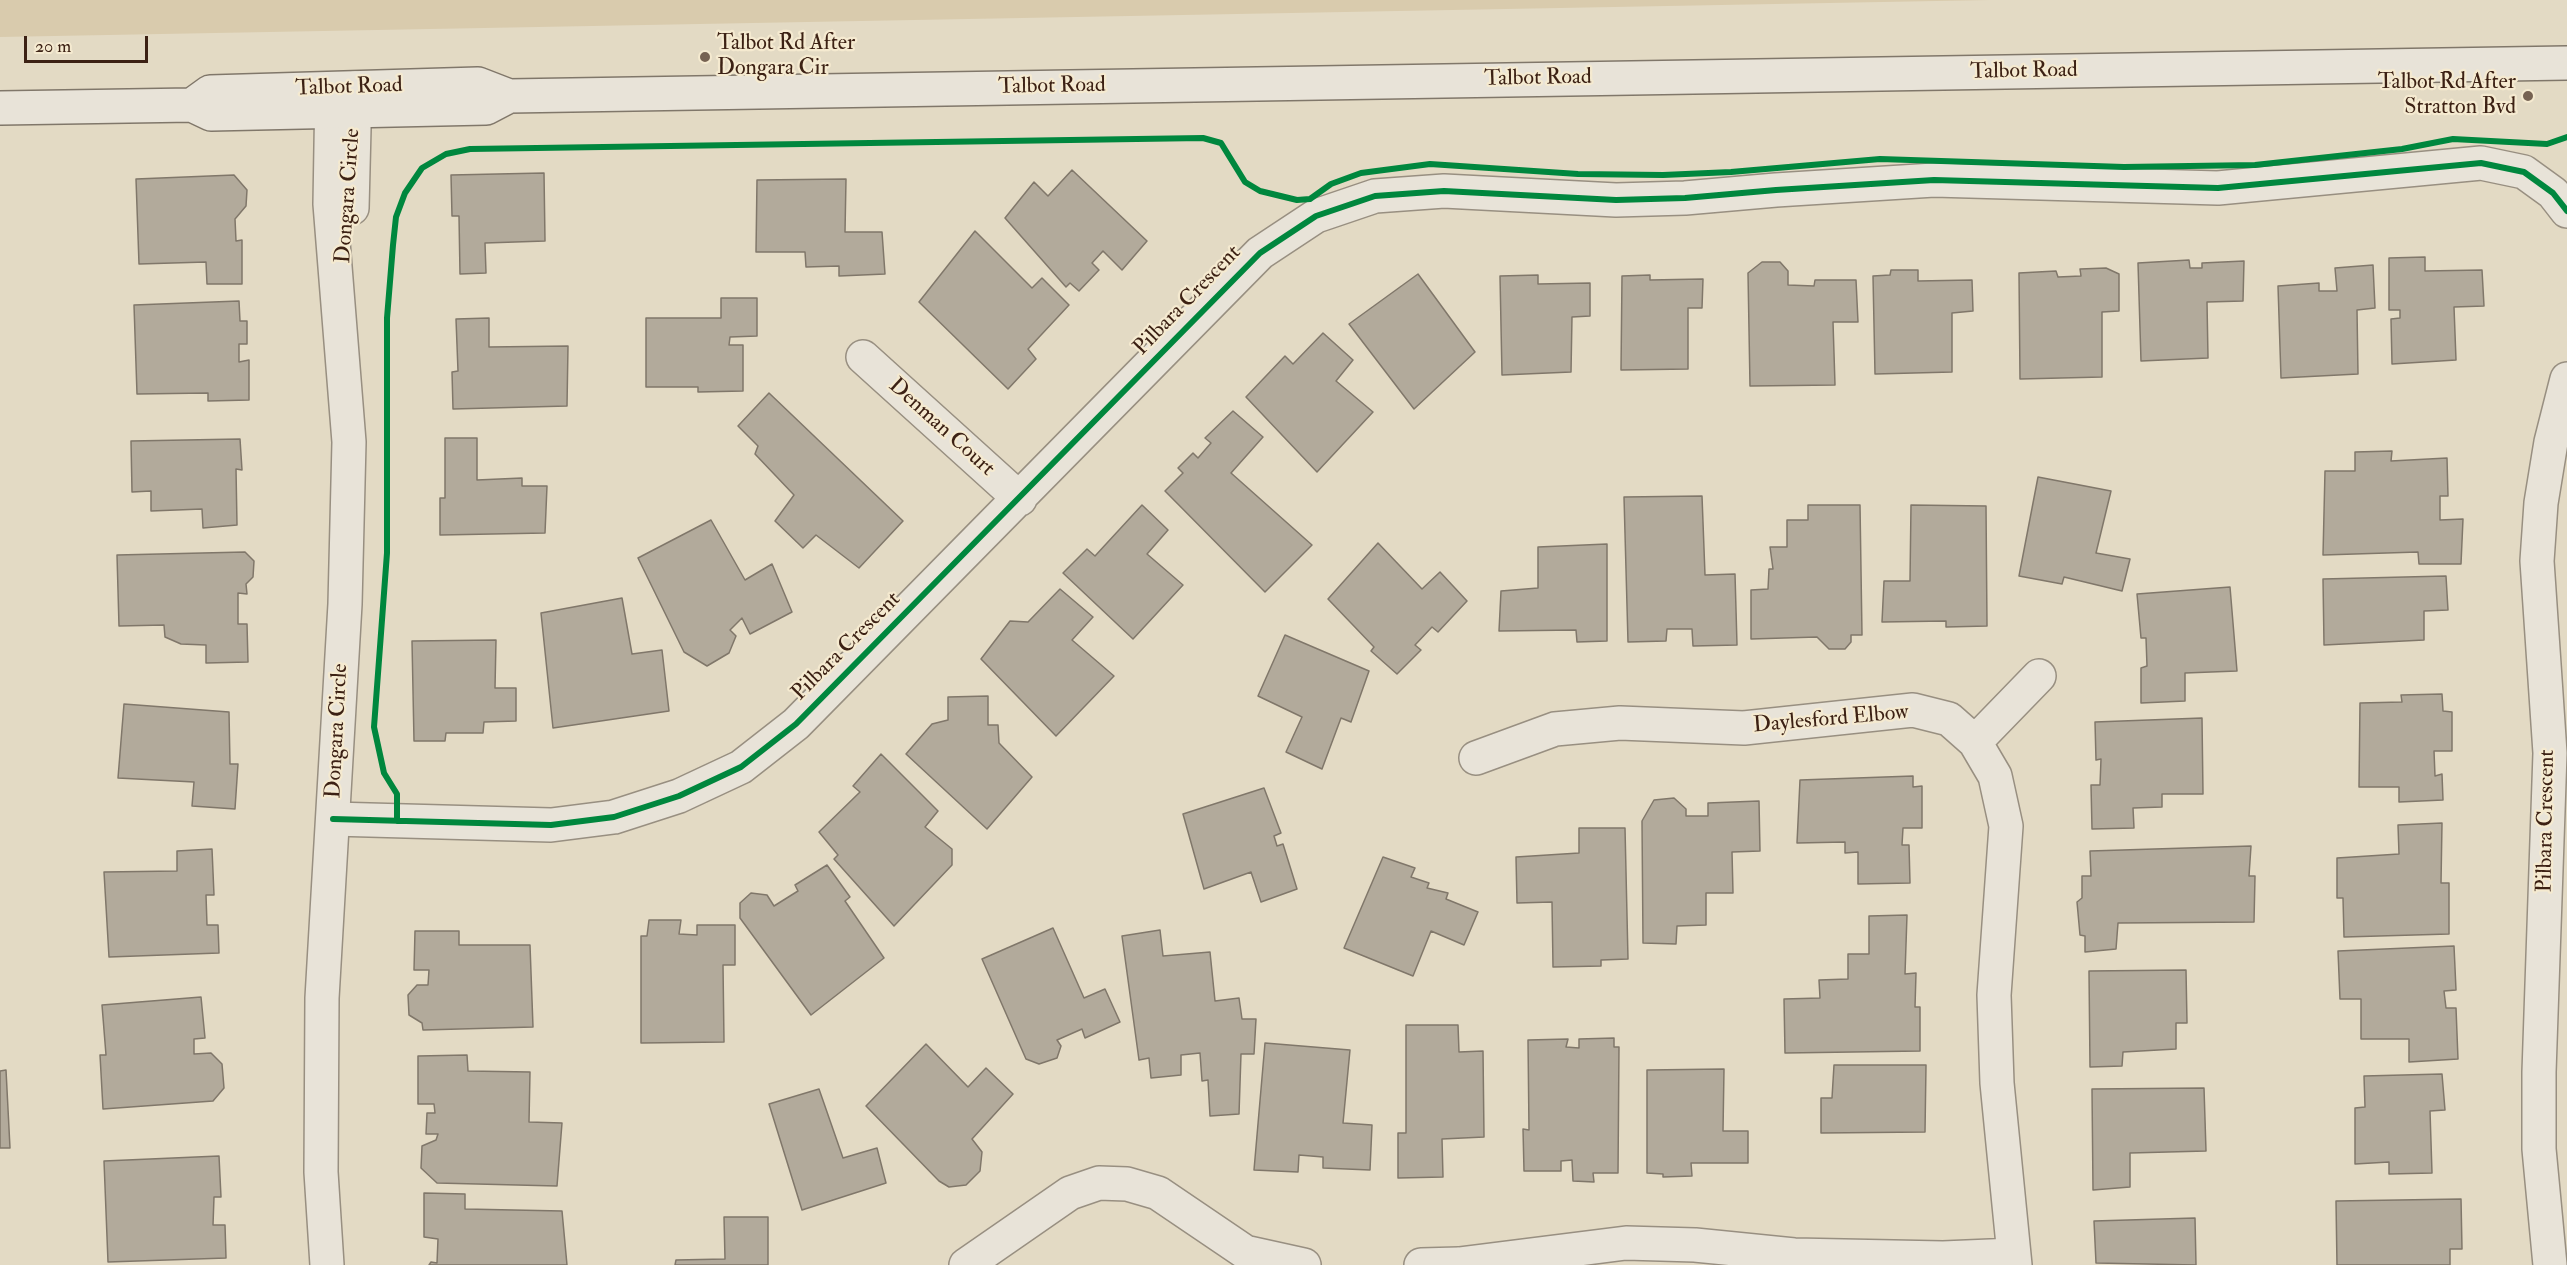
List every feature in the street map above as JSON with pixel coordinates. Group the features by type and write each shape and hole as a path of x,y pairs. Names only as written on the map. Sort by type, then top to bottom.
{"street":[{"name":"Talbot Road","path":"0,108 192,105 211,114 343,100 486,108 509,96 2567,63"},
{"name":"Dongara Circle","path":"327,1265 321,1172 322,998 345,604 349,442 338,305 352,204 343,100"},
{"name":"Pilbara Crescent","path":"333,819 551,825 614,817 700,786 741,767 796,724 1260,253 1316,216 1375,196 1444,191 1616,200 1685,198 1934,180 2218,188 2481,163 2524,172 2553,193 2567,211"},
{"name":"Denman Court","path":"863,357 1020,499"},
{"name":"Pilbara Crescent","path":"2550,1265 2539,1149 2539,1072 2550,753 2537,561 2541,503 2551,442 2567,379"},
{"path":"1976,742 2039,676"},
{"name":"Daylesford Elbow","path":"1476,758 1555,729 1620,723 1744,728 1913,710 1949,719 1976,742 1995,776 2006,826 1994,994 1997,1083 2014,1260"},
{"path":"966,1265 1070,1193 1099,1184 1127,1184 1158,1193 1245,1252 1304,1265"},
{"path":"1421,1265 1459,1264 1626,1243 1695,1245 1794,1255 2014,1260"}],"shaded area":[{"path":"0,0 1990,0 0,37"}],"building":[{"path":"1072,170 1147,241 1122,270 1103,251 1092,263 1099,270 1079,291 1070,283 1066,287 1005,218 1034,182 1048,196"},
{"path":"544,173 545,241 485,243 486,273 460,274 459,216 452,216 451,175"},
{"path":"234,175 247,190 246,206 235,219 236,241 242,240 242,284 207,284 206,262 139,264 136,179"},
{"path":"846,179 845,232 882,232 885,274 839,276 839,266 806,267 805,252 756,252 757,180"},
{"path":"975,231 1032,288 1042,278 1069,305 1028,349 1036,359 1008,389 919,302"},
{"path":"2425,257 2425,271 2482,270 2484,306 2454,307 2456,360 2392,364 2391,319 2400,318 2400,310 2389,310 2389,258"},
{"path":"2189,260 2190,268 2202,268 2202,263 2244,261 2243,301 2207,302 2208,358 2141,361 2138,263"},
{"path":"1762,262 1780,262 1788,271 1788,285 1814,286 1815,280 1856,280 1858,322 1833,322 1835,385 1750,386 1748,273"},
{"path":"2373,265 2375,308 2357,310 2358,374 2281,378 2278,286 2319,283 2319,291 2337,291 2335,268"},
{"path":"2106,268 2119,274 2119,311 2102,312 2102,377 2020,379 2019,273 2056,271 2058,277 2081,276 2080,269"},
{"path":"1891,270 1918,270 1918,281 1972,280 1973,311 1952,313 1952,372 1875,374 1873,276 1890,275"},
{"path":"1418,274 1475,352 1414,409 1349,324"},
{"path":"1538,275 1538,284 1590,283 1590,316 1572,317 1571,372 1502,375 1500,276"},
{"path":"1650,275 1650,280 1703,279 1702,308 1688,308 1688,369 1621,370 1622,276"},
{"path":"721,298 757,298 757,336 730,337 729,345 743,345 743,391 698,392 698,387 646,387 646,318 721,318"},
{"path":"239,301 240,321 247,321 247,344 239,344 239,362 249,360 249,400 208,401 208,393 137,394 134,305"},
{"path":"489,318 489,347 568,346 567,406 453,409 452,372 458,371 456,319"},
{"path":"1323,333 1353,360 1336,381 1373,412 1317,472 1246,397 1285,356 1293,364"},
{"path":"769,393 903,521 859,568 816,535 803,548 775,521 794,495 755,454 758,446 738,426"},
{"path":"1233,411 1263,437 1231,473 1312,545 1265,592 1165,491 1183,473 1178,468 1193,453 1198,458 1211,443 1205,438"},
{"path":"445,438 477,438 477,480 522,478 522,486 547,486 545,533 440,535 440,498 445,498"},
{"path":"240,439 242,470 236,469 237,525 203,528 202,509 151,511 151,491 132,492 131,441"},
{"path":"2392,451 2391,461 2447,458 2448,496 2440,496 2440,520 2463,519 2461,564 2419,564 2418,552 2323,555 2325,471 2355,471 2355,452"},
{"path":"2038,477 2111,491 2096,553 2130,559 2122,591 2064,577 2062,584 2019,576"},
{"path":"1702,496 1705,575 1735,574 1737,645 1693,646 1692,629 1667,629 1666,641 1628,642 1624,497"},
{"path":"1142,505 1168,530 1147,554 1183,585 1133,639 1063,573 1087,549 1095,556"},
{"path":"1808,505 1860,505 1862,635 1851,635 1851,642 1845,649 1829,649 1817,637 1751,639 1751,590 1768,589 1769,569 1773,569 1770,547 1787,547 1787,520 1808,520"},
{"path":"1911,505 1986,506 1987,626 1946,627 1946,621 1882,622 1884,581 1910,581"},
{"path":"711,520 745,580 772,564 792,612 750,634 742,618 730,630 736,636 729,653 707,666 684,652 638,558"},
{"path":"1378,543 1422,589 1440,572 1467,601 1438,632 1432,627 1415,645 1421,650 1397,674 1371,651 1374,647 1328,599"},
{"path":"1607,544 1607,641 1577,642 1576,630 1499,631 1501,591 1538,588 1538,547"},
{"path":"245,552 254,561 253,577 246,584 247,594 238,593 238,624 247,624 248,662 206,663 206,645 181,644 165,637 164,625 119,626 117,555"},
{"path":"2446,576 2448,610 2424,611 2424,640 2324,645 2323,579"},
{"path":"2230,587 2237,671 2185,673 2185,701 2141,703 2141,668 2147,666 2146,638 2141,638 2137,594"},
{"path":"1060,589 1093,617 1072,640 1114,676 1056,736 981,659 1010,621 1028,622"},
{"path":"622,598 632,654 662,650 669,711 553,728 541,613"},
{"path":"1285,635 1369,671 1351,722 1341,718 1322,769 1286,752 1302,717 1258,696"},
{"path":"496,640 495,688 516,688 516,721 484,722 483,733 446,733 445,741 414,741 412,641"},
{"path":"2442,694 2443,711 2452,712 2452,751 2434,751 2435,776 2442,774 2443,800 2399,802 2399,787 2359,787 2360,703 2402,702 2401,695"},
{"path":"988,696 988,725 998,725 999,743 1032,777 987,829 906,754 932,724 948,720 948,697"},
{"path":"124,704 229,712 230,764 238,764 235,809 192,806 194,782 118,778"},
{"path":"2202,718 2203,794 2162,794 2162,807 2133,808 2134,828 2092,829 2091,785 2100,785 2101,759 2096,760 2095,722"},
{"path":"881,754 938,811 925,827 952,849 952,865 894,926 834,859 838,855 819,832 860,792 853,786"},
{"path":"1913,776 1913,787 1922,786 1922,828 1903,828 1902,845 1909,845 1910,883 1858,884 1858,852 1845,853 1845,842 1797,843 1800,780"},
{"path":"1264,788 1281,833 1274,836 1277,846 1283,844 1297,889 1261,902 1251,872 1204,889 1183,814"},
{"path":"1674,798 1686,809 1686,816 1708,816 1708,803 1759,801 1760,851 1732,852 1733,893 1706,893 1706,925 1677,926 1676,944 1643,943 1642,821 1654,800"},
{"path":"2442,823 2441,883 2449,883 2449,934 2344,937 2343,898 2337,898 2337,858 2399,854 2398,825"},
{"path":"1579,828 1625,828 1628,959 1601,960 1601,966 1553,967 1552,902 1517,903 1516,857 1579,853"},
{"path":"2251,846 2249,876 2255,876 2254,922 2118,923 2116,949 2085,952 2085,936 2080,935 2077,902 2082,898 2082,876 2091,876 2090,851"},
{"path":"212,849 214,895 206,895 207,925 218,925 219,953 109,957 104,872 177,871 177,851"},
{"path":"1383,857 1415,868 1411,877 1429,883 1427,888 1448,893 1446,899 1478,912 1464,945 1431,931 1413,976 1344,948"},
{"path":"827,865 850,897 845,901 884,958 811,1015 740,918 740,903 751,893 767,895 774,906 798,891 795,885"},
{"path":"1907,915 1905,974 1916,973 1915,1007 1920,1007 1920,1051 1785,1053 1784,999 1820,998 1819,980 1848,979 1848,954 1869,954 1869,916"},
{"path":"649,920 681,920 679,934 697,935 697,925 735,925 735,965 723,965 724,1042 641,1043 641,936 647,936"},
{"path":"1053,928 1084,998 1105,989 1120,1022 1085,1038 1082,1029 1057,1040 1061,1046 1057,1058 1039,1064 1026,1059 982,959"},
{"path":"1160,930 1163,956 1210,952 1215,1001 1239,998 1242,1019 1256,1019 1254,1054 1241,1054 1239,1114 1210,1116 1208,1080 1202,1081 1200,1053 1181,1055 1181,1075 1151,1078 1149,1058 1139,1060 1122,936"},
{"path":"415,931 459,931 459,945 530,945 533,1027 423,1030 422,1023 409,1015 408,995 417,985 428,985 429,970 414,970"},
{"path":"2454,946 2456,990 2444,991 2446,1008 2456,1008 2458,1059 2409,1062 2409,1039 2361,1039 2361,999 2340,999 2338,951"},
{"path":"2186,970 2187,1023 2176,1023 2176,1049 2123,1052 2122,1066 2090,1067 2089,971"},
{"path":"201,997 205,1038 194,1039 194,1054 211,1053 222,1064 224,1088 213,1101 103,1109 100,1055 106,1055 102,1005"},
{"path":"1406,1025 1458,1025 1459,1052 1483,1051 1484,1137 1442,1139 1443,1177 1398,1178 1398,1133 1406,1133"},
{"path":"1614,1038 1614,1047 1619,1047 1618,1173 1593,1173 1594,1182 1573,1181 1572,1160 1561,1161 1561,1171 1524,1171 1523,1129 1529,1130 1528,1040 1568,1039 1566,1047 1579,1048 1579,1039"},
{"path":"1265,1043 1350,1050 1343,1123 1372,1125 1370,1170 1323,1168 1323,1157 1299,1155 1298,1172 1254,1170"},
{"path":"926,1044 968,1087 986,1068 1013,1094 972,1139 982,1152 980,1171 966,1185 949,1187 939,1181 866,1106"},
{"path":"467,1055 468,1071 530,1072 529,1122 562,1123 557,1186 437,1183 421,1168 422,1146 436,1140 438,1134 426,1134 427,1113 435,1113 434,1104 418,1104 418,1056"},
{"path":"1834,1065 1926,1065 1925,1132 1821,1133 1821,1098 1832,1098"},
{"path":"1724,1069 1723,1131 1748,1131 1748,1163 1691,1163 1692,1176 1663,1177 1663,1174 1647,1173 1647,1070"},
{"path":"6,1070 10,1148 0,1148 0,1071"},
{"path":"2442,1074 2445,1110 2430,1111 2432,1173 2389,1174 2389,1162 2355,1164 2355,1108 2365,1107 2364,1076"},
{"path":"2204,1088 2206,1151 2130,1153 2130,1187 2093,1190 2092,1089"},
{"path":"819,1089 843,1158 877,1148 886,1183 802,1210 769,1104"},
{"path":"219,1156 221,1197 214,1197 213,1225 225,1225 226,1258 108,1262 104,1161"},
{"path":"424,1193 465,1194 465,1209 562,1211 567,1265 429,1265 431,1262 437,1263 438,1239 424,1237"},
{"path":"2461,1199 2462,1249 2450,1249 2450,1265 2337,1265 2336,1201"},
{"path":"724,1217 768,1217 768,1265 675,1265 676,1260 725,1259"},
{"path":"2195,1218 2196,1265 2096,1263 2094,1221"}],"cycle path":[{"path":"397,821 397,794 384,773 374,727 387,553 387,318 396,217 405,193 422,168 446,154 470,149 1203,138 1221,143 1245,182 1260,191 1297,200 1310,199 1331,184 1361,173 1430,164 1578,174 1663,175 1731,172 1880,159 2124,167 2255,165 2402,149 2453,139 2547,144 2567,137"},
{"path":"333,819 551,825 614,817 679,796 741,767 796,724 1260,253 1316,216 1375,196 1444,191 1616,200 1685,198 1934,180 2218,188 2481,163 2524,172 2553,193 2567,211"}],"place":[{"name":"Talbot Rd After Dongara Cir","path":"705,57"},
{"name":"Talbot Rd After Stratton Bvd","path":"2528,96"}]}
